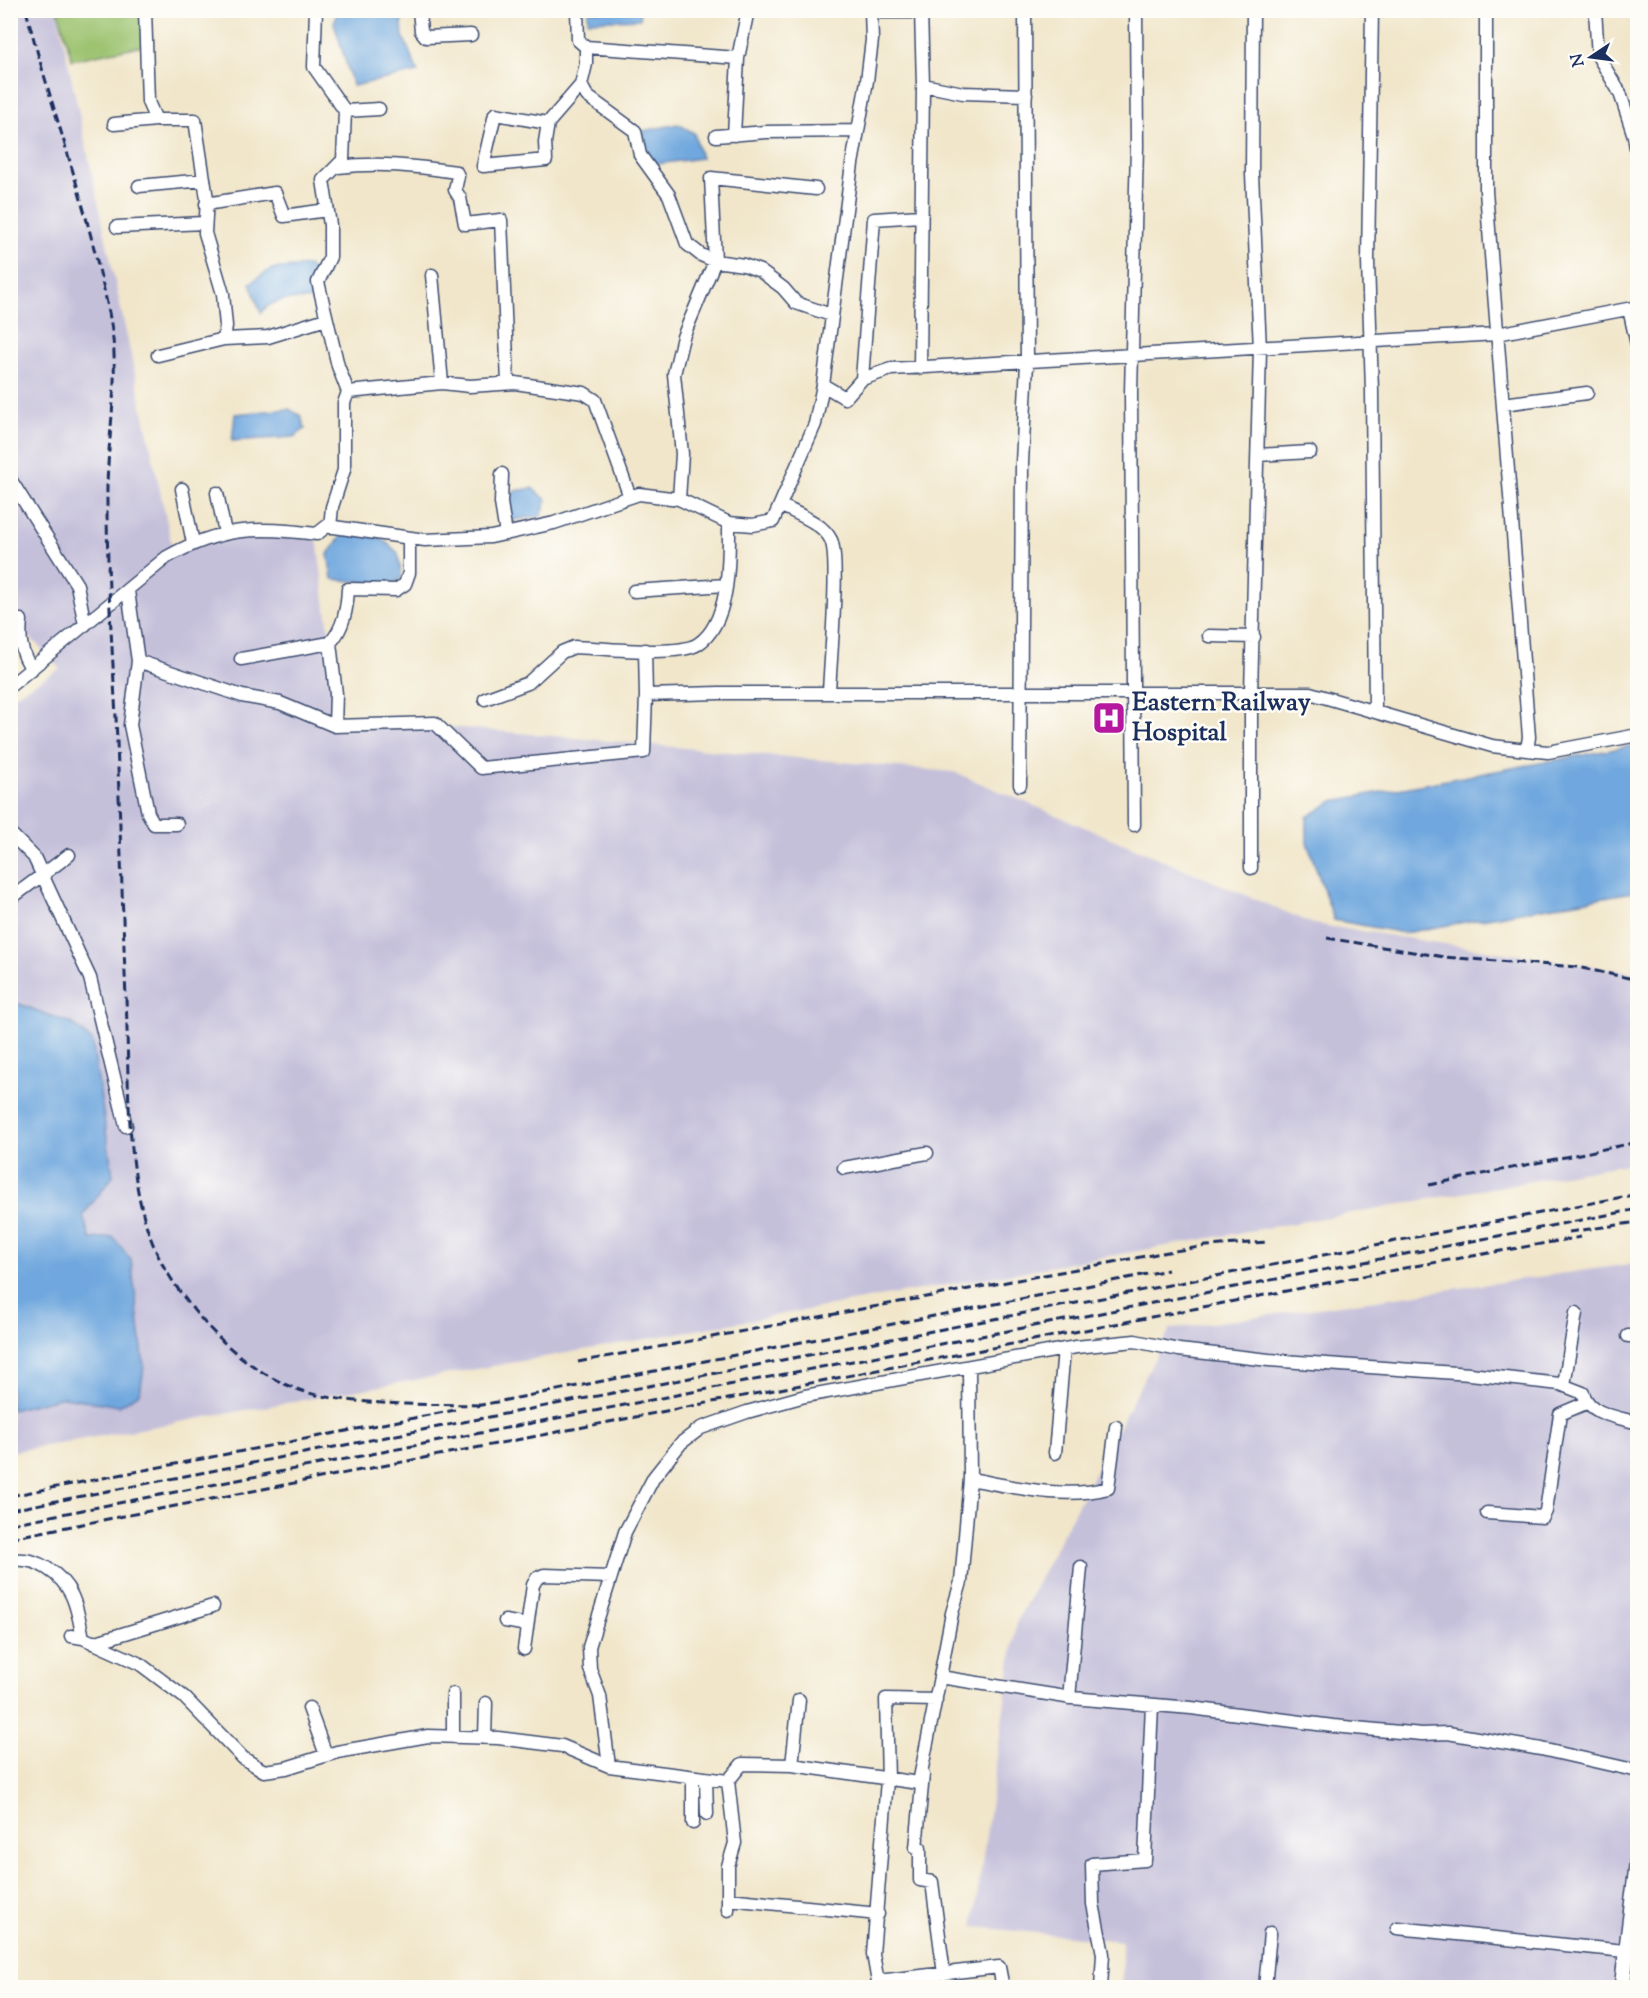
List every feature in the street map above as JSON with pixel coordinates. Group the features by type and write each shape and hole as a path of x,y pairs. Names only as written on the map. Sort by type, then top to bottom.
{"street":[{"path":"145,10 148,102 156,120"},
{"path":"316,10 314,67 345,111 343,160 323,180 330,257 318,282 338,366 348,392 344,403 344,470 332,507 330,526"},
{"path":"419,10 421,31 426,37 471,35"},
{"path":"577,10 578,39 586,47 738,58"},
{"path":"734,135 738,58 748,10"},
{"path":"1020,785 1022,464 1027,363 1025,10"},
{"path":"1134,825 1132,692 1136,10"},
{"path":"1251,868 1251,693 1260,349 1252,174 1253,10"},
{"path":"1372,10 1369,341 1372,391 1375,710"},
{"path":"1486,10 1486,191 1529,737 1527,750"},
{"path":"1595,10 1598,56 1620,93 1634,136 1638,160"},
{"path":"10,686 167,557 193,543 225,532 266,529 317,534 330,526 425,540 491,537 554,523 639,494 679,499 729,523 753,525 774,521 815,424 823,385 831,315 872,40 871,11 922,11 920,368"},
{"path":"548,123 495,114 483,166 544,161 548,123 581,85 586,64 586,47"},
{"path":"581,85 587,96 635,131 640,155 669,195 687,244 701,255 715,261 744,265 760,271 783,288 796,303 831,315"},
{"path":"923,85 963,93 1026,94"},
{"path":"345,111 379,109"},
{"path":"114,124 156,120 195,120 204,180 206,204 204,223 223,294 226,326 224,339"},
{"path":"716,136 858,131"},
{"path":"338,167 371,163 401,164 456,172 458,176 455,190 460,198 465,224 501,220 508,384"},
{"path":"679,499 682,454 674,375 683,338 715,261 711,178 816,189"},
{"path":"140,186 204,180"},
{"path":"206,204 275,193 284,216 327,210"},
{"path":"862,379 874,219 920,216"},
{"path":"117,227 204,223"},
{"path":"432,275 442,383"},
{"path":"823,385 845,398 862,379 891,369 1027,363 1133,354 1192,354 1497,334 1634,313 1638,349"},
{"path":"158,355 224,339 268,337 326,319"},
{"path":"348,392 442,383 470,386 508,384 584,393 595,400 630,496"},
{"path":"1503,404 1587,393"},
{"path":"1258,455 1310,452"},
{"path":"502,474 501,503 506,534"},
{"path":"10,479 77,585 85,625"},
{"path":"182,489 193,543"},
{"path":"217,494 225,532"},
{"path":"782,506 820,527 831,540 834,577 829,692"},
{"path":"485,699 528,683 562,652 574,647 664,651 697,645 717,625 726,585 729,523"},
{"path":"241,659 330,643 339,633 346,610 348,589 396,590 405,584 409,573 410,538"},
{"path":"634,591 726,585"},
{"path":"128,591 138,661 130,725 148,813 154,824 177,825"},
{"path":"21,620 19,636 24,658 32,669"},
{"path":"1209,636 1254,637"},
{"path":"330,643 336,694 335,726"},
{"path":"138,661 242,696 280,703 335,726 435,723 481,768 644,752 645,650"},
{"path":"646,695 829,692 1310,693 1375,710 1492,746 1548,752 1638,735"},
{"path":"10,833 34,857 90,978 126,1126"},
{"path":"10,899 69,855"},
{"path":"844,1168 927,1153"},
{"path":"1564,1385 1576,1313"},
{"path":"609,1766 600,1696 590,1669 589,1647 625,1532 654,1477 681,1443 701,1428 747,1412 805,1396 1064,1349 1135,1341 1179,1350 1269,1360 1470,1374 1564,1385 1583,1393 1586,1403 1596,1411 1638,1423"},
{"path":"1055,1453 1064,1349"},
{"path":"944,1974 932,1882 920,1880 920,1848 916,1848 923,1775 952,1613 961,1582 970,1479 969,1367"},
{"path":"1487,1513 1543,1517 1546,1513 1560,1414 1586,1403"},
{"path":"970,1479 1068,1494 1088,1494 1108,1488 1116,1427"},
{"path":"10,1561 34,1561 54,1573 73,1597 82,1639"},
{"path":"1069,1698 1082,1567"},
{"path":"524,1649 533,1585 537,1578 544,1575 611,1577"},
{"path":"82,1639 213,1606"},
{"path":"506,1621 527,1625"},
{"path":"82,1639 140,1664 158,1677 184,1697 243,1758 264,1771 286,1768 326,1755 428,1736 485,1737 562,1746 609,1766 728,1781"},
{"path":"940,1677 1069,1698 1333,1726 1422,1734 1448,1733 1541,1749 1638,1771"},
{"path":"453,1694 453,1737"},
{"path":"936,1700 886,1699 887,1780 873,1954 878,1984 999,1967 1003,1988"},
{"path":"792,1765 800,1700"},
{"path":"485,1737 486,1703"},
{"path":"1101,1988 1103,1954 1093,1904 1092,1864 1144,1860 1152,1705"},
{"path":"309,1708 326,1755"},
{"path":"878,1914 728,1904 728,1866 735,1843 728,1781 742,1764 792,1765 919,1783 923,1775"},
{"path":"693,1778 693,1823"},
{"path":"706,1779 707,1814"},
{"path":"1622,1988 1638,1858"},
{"path":"1397,1928 1625,1951"},
{"path":"1265,1988 1270,1933"}],"shaded area":[{"path":"11,11 57,11 172,546 243,535 317,538 340,717 954,772 1314,924 1637,973 1637,1162 11,1452 11,697 60,669 11,617"},
{"path":"1637,1263 1637,1987 1122,1987 1122,1941 973,1927 1016,1623 1170,1329"}],"green space":[{"path":"58,11 145,11 146,45 72,60"}],"water":[{"path":"401,11 403,36 418,72 353,86 334,23 337,12"},
{"path":"588,11 640,11 640,19 588,21"},
{"path":"678,124 694,133 701,158 657,164 641,154 642,131"},
{"path":"308,266 318,274 319,300 280,301 273,303 261,313 250,283 271,269"},
{"path":"289,409 301,416 305,429 294,437 232,441 235,414"},
{"path":"532,488 547,500 541,516 508,521 505,500 515,491"},
{"path":"342,535 379,536 398,553 402,578 391,585 332,579 328,554"},
{"path":"1637,745 1637,891 1404,933 1334,920 1307,842 1307,817 1333,801"},
{"path":"11,1001 73,1024 92,1041 113,1176 83,1215 90,1239 113,1237 131,1260 144,1366 140,1393 119,1406 64,1397 11,1410"}],"railway":[{"path":"26,10 90,233 108,309 113,343 114,391 107,484 107,529 129,1103 135,1176 152,1243 180,1292 212,1331 251,1364 294,1388 317,1395 358,1401 482,1405"},
{"path":"1327,938 1444,957 1577,967 1638,980"},
{"path":"1429,1185 1638,1142"},
{"path":"10,1510 1638,1194"},
{"path":"10,1524 1638,1209"},
{"path":"1569,1232 1638,1222"},
{"path":"10,1538 1415,1266 1581,1237"},
{"path":"578,1362 1162,1253 1206,1246 1267,1242"},
{"path":"476,1406 1168,1270"},
{"path":"10,1496 455,1410"}],"place":[{"name":"Eastern Railway Hospital","path":"1109,718"}]}
